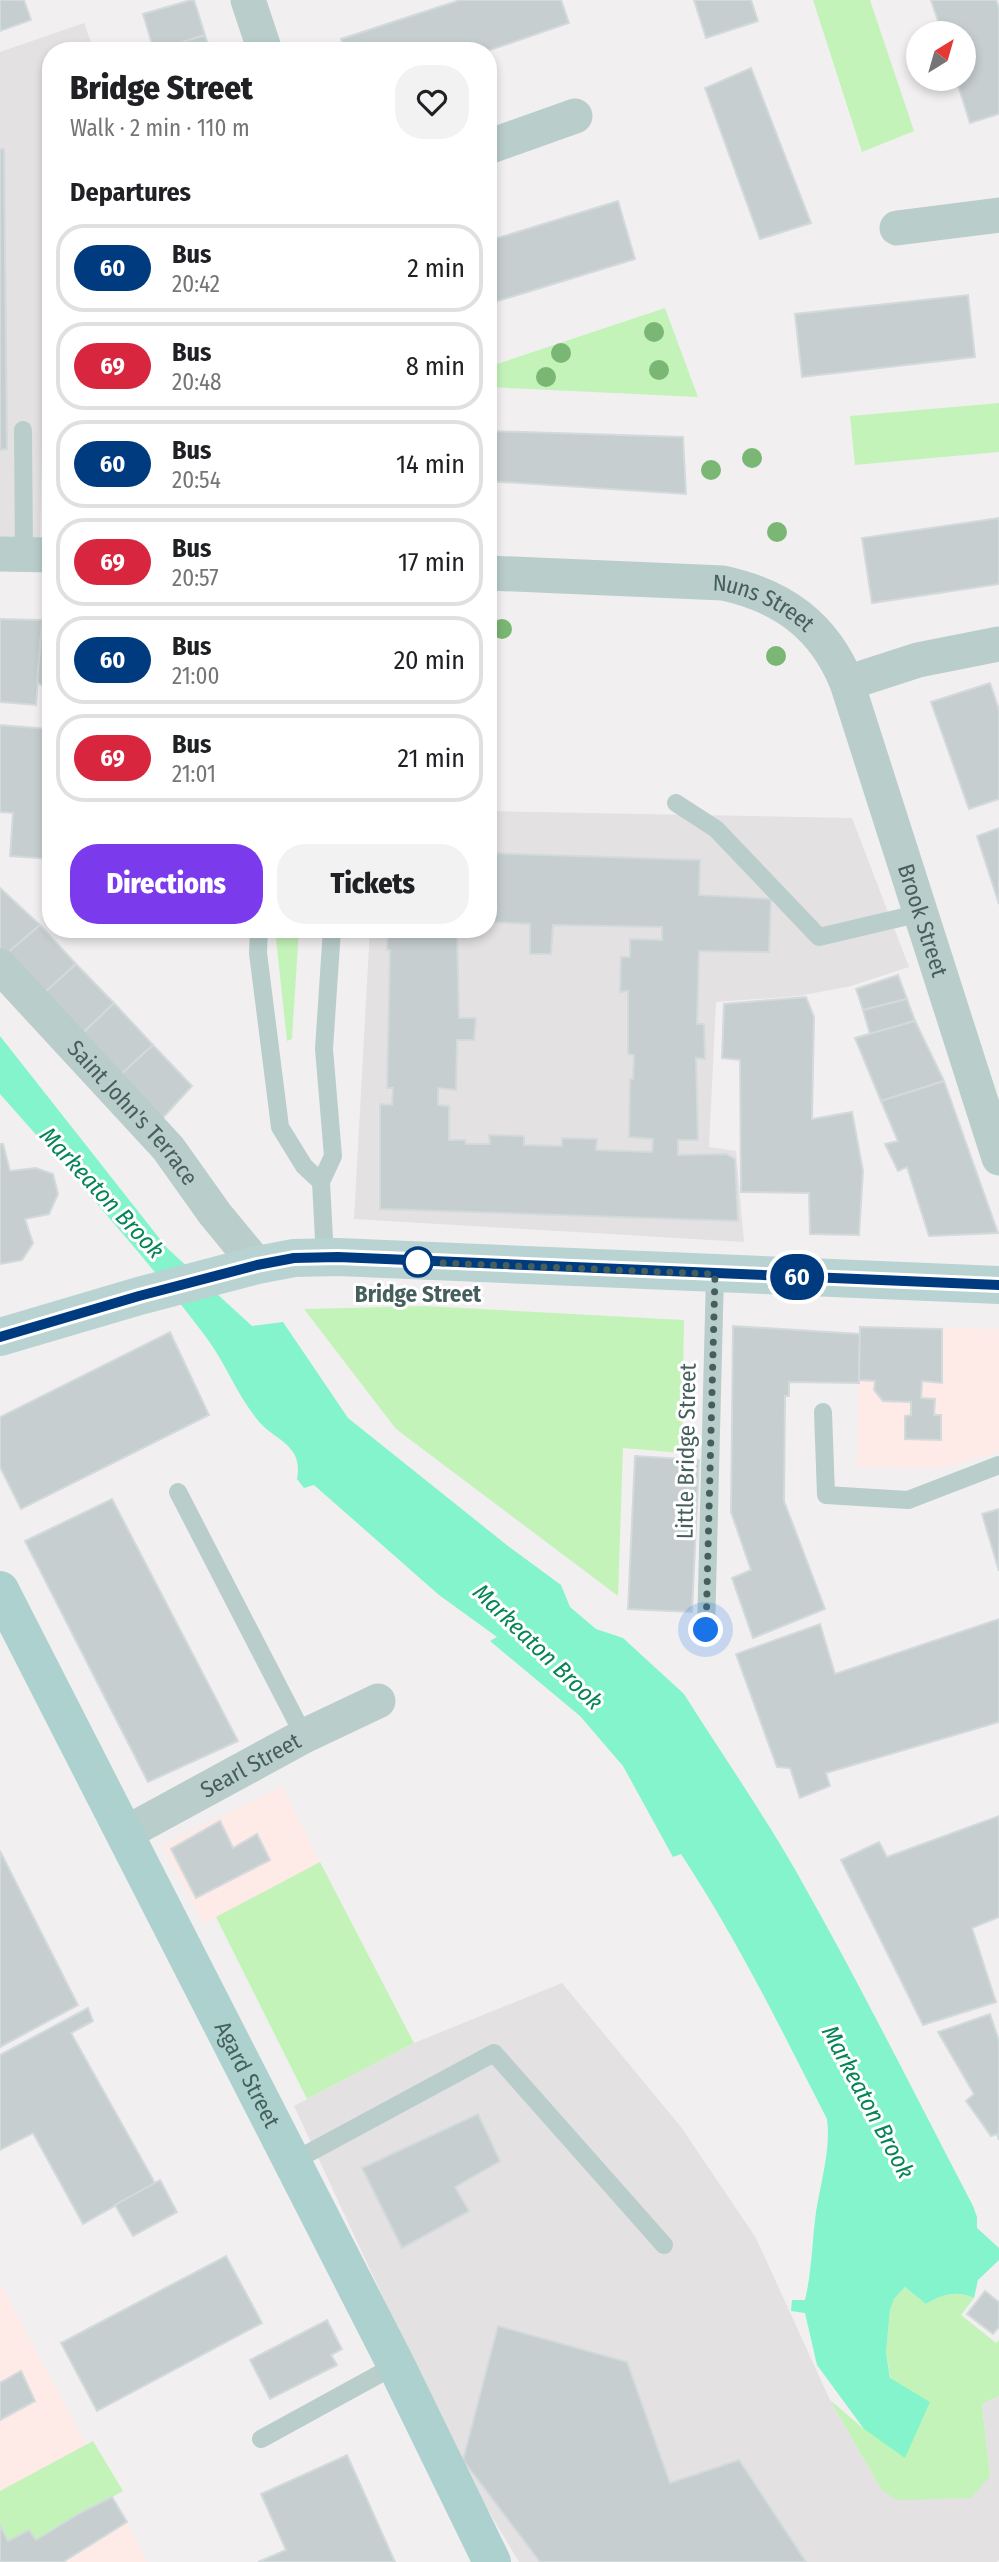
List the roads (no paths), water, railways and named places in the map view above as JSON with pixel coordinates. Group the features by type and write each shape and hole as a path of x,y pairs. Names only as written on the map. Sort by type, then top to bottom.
{"main road":[{"name":"Agard Street","path":"0,1590 396,2365 492,2562"}],"street":[{"path":"248,0 262,42"},
{"path":"497,144 575,116"},
{"path":"897,228 999,215"},
{"name":"Nuns Street","path":"497,573 723,583 745,588 776,601 811,626 831,649 847,683"},
{"path":"847,683 918,660 999,644"},
{"name":"Brook Street","path":"847,683 999,1158"},
{"name":"Saint John's Terrace","path":"0,966 168,1148 215,1214 241,1270"},
{"path":"0,1337 139,1296 294,1258 999,1285"},
{"name":"Searl Street","path":"124,1834 304,1736 378,1701"}],"lane":[{"path":"23,430 25,554"},
{"path":"676,803 716,829 819,937 921,913"},
{"path":"259,938 258,953 280,1128 304,1166 321,1182"},
{"path":"325,1258 321,1182 333,1156 324,1049 331,938"},
{"name":"Little Bridge Street","path":"706,1630 715,1274"},
{"path":"823,1412 826,1496 908,1500 999,1465"},
{"path":"178,1492 304,1736"},
{"path":"292,2162 494,2053 664,2245"},
{"path":"261,2439 396,2365"}],"water":[{"name":"Markeaton Brook","path":"0,1036 167,1248 252,1326 283,1322 348,1418 561,1585 570,1607 596,1629 623,1638 684,1694 756,1805 820,1914 886,2039 973,2206 977,2228 999,2248 999,2260 978,2280 974,2298 950,2294 926,2304 905,2287 894,2299 890,2310 886,2353 890,2378 930,2402 905,2458 864,2429 817,2365 805,2313 791,2311 792,2300 805,2300 816,2212 827,2153 827,2119 758,1985 681,1854 673,1857 623,1766 580,1716 490,1641 497,1637 439,1595 314,1485 304,1488 297,1479 298,1467 292,1450 256,1418 213,1347 182,1305 0,1094"}],"place":[{"name":"Bridge Street","path":"418,1262"}]}
